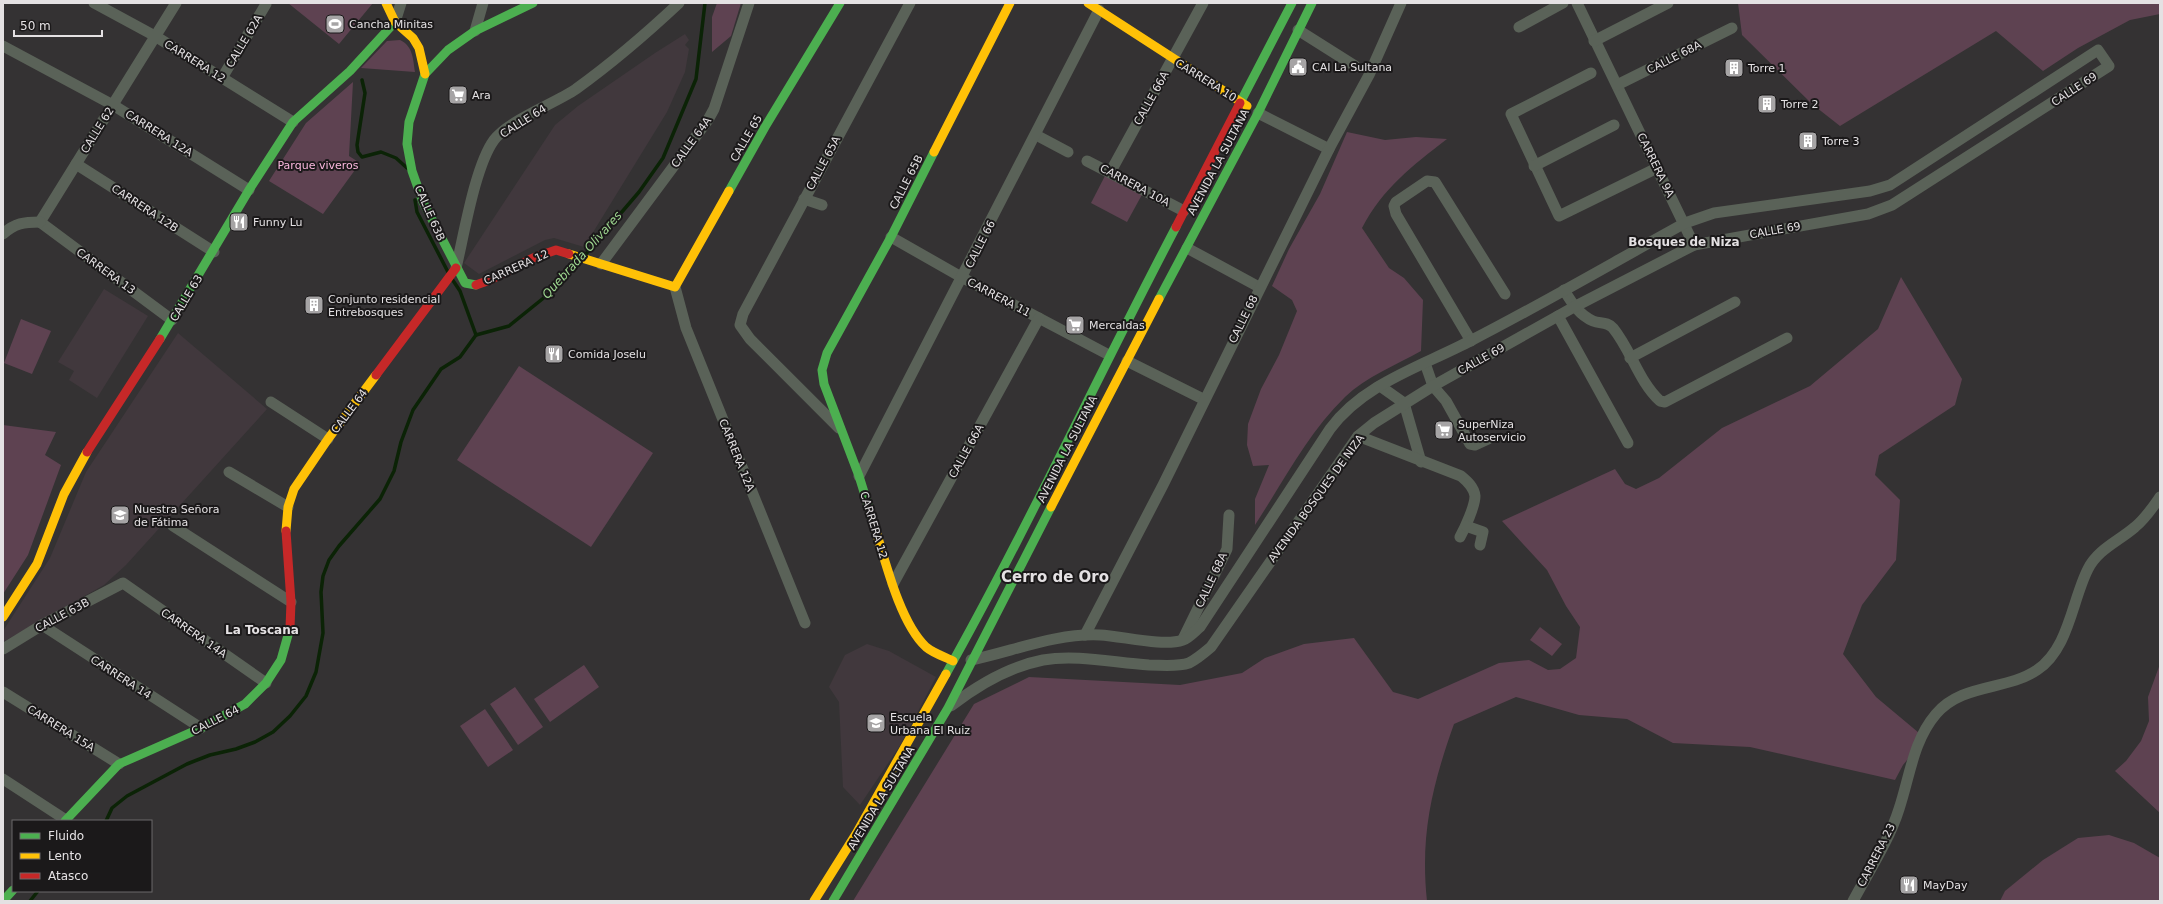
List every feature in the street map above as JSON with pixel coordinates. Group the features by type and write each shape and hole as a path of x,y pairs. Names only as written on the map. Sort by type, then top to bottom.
{"street":[{"name":"CARRERA 12","path":"94,3 155,36 293,122"},
{"name":"CALLE 62","path":"40,222 176,3"},
{"path":"386,3 395,22 413,38 419,48 425,74"},
{"name":"CALLE 63","path":"3,617 37,564 76,469 172,320 214,252 249,190 293,122 350,71 395,22 401,3"},
{"path":"475,31 483,3"},
{"name":"CALLE 63B","path":"456,268 423,202 412,171 407,144 409,122 425,74 448,50 475,31 533,3"},
{"name":"CALLE 64","path":"66,820 119,764 201,728 245,704 266,683 281,660 290,630 291,602 286,528 288,507 294,489 328,439 456,268 482,162 494,140 511,126 575,89 660,21 679,3"},
{"name":"CALLE 64A","path":"601,264 708,120 714,109 749,3"},
{"name":"CALLE 65","path":"675,287 765,127 840,3"},
{"name":"CALLE 65A","path":"840,429 750,339 740,325 742,314 910,3"},
{"name":"CALLE 65B","path":"822,370 827,353 891,238 1010,3"},
{"name":"CARRERA 10","path":"1088,3 1106,12 1173,59 1258,113 1328,149"},
{"name":"CALLE 66A","path":"1111,171 1203,3"},
{"name":"AVENIDA LA SULTANA","path":"814,901 856,834 953,661 1065,447 1109,355 1292,3"},
{"name":"AVENIDA LA SULTANA","path":"833,901 948,708 971,660 1258,113 1312,3"},
{"name":"CALLE 68","path":"1085,635 1162,485 1203,399 1328,149 1369,75 1401,3"},
{"path":"1519,27 1563,3"},
{"name":"CARRERA 9A","path":"1577,3 1685,223 1694,245"},
{"path":"1594,40 1668,3"},
{"name":"CALLE 62A","path":"222,78 266,4"},
{"name":"CALLE 66","path":"859,476 1036,135 1106,12"},
{"name":"CALLE 68A","path":"1617,86 1732,28"},
{"path":"1298,30 1355,66"},
{"name":"CARRERA 12A","path":"3,46 113,105 249,190"},
{"name":"CALLE 69","path":"1425,363 1472,341 1685,223 1714,213 1870,191 1890,184 2098,50 2109,66 1892,205 1868,214 1694,245 1578,311 1558,316 1433,386"},
{"path":"1591,73 1511,114 1534,166 1559,216 1657,168"},
{"path":"1534,166 1614,125"},
{"path":"1036,135 1068,152"},
{"name":"CARRERA 10A","path":"1087,160 1111,171 1184,211"},
{"name":"CARRERA 12B","path":"76,164 214,252"},
{"path":"1472,341 1396,214 1394,206 1396,202 1427,181 1435,182 1505,294"},
{"path":"804,199 822,205"},
{"path":"3,234 11,226 25,222 40,222"},
{"name":"CARRERA 13","path":"40,222 172,320"},
{"name":"CARRERA 11","path":"891,238 1109,355"},
{"path":"1187,248 1259,287"},
{"name":"CARRERA 12","path":"456,268 465,283 477,285 545,252 556,250 675,287"},
{"name":"CARRERA 12A","path":"675,287 686,328 805,623"},
{"path":"1564,290 1578,311 1594,322 1606,323 1612,327 1630,358 1657,398 1665,402 1787,338"},
{"path":"1630,358 1735,302"},
{"path":"1558,316 1628,443"},
{"name":"CALLE 66A","path":"893,584 1039,318"},
{"path":"1127,361 1203,399"},
{"path":"1425,363 1433,386 1446,401 1470,444 1475,444 1488,439"},
{"name":"AVENIDA BOSQUES DE NIZA","path":"1181,641 1200,627 1342,413 1361,397 1425,363"},
{"name":"CARRERA 12","path":"822,370 824,384 859,476 893,584 912,632 927,648 953,661"},
{"path":"1380,386 1404,404 1421,462"},
{"name":"AVENIDA BOSQUES DE NIZA","path":"948,708 979,684 1012,670 1043,660 1076,658 1168,666 1187,663 1211,647 1358,436 1433,386"},
{"path":"271,402 328,439"},
{"path":"1358,436 1421,462 1461,476 1470,484 1475,496 1466,526 1460,537"},
{"path":"229,472 288,507"},
{"name":"CARRERA 23","path":"1854,901 1899,810 1917,744 1936,714 1949,702 1969,692 2022,678 2038,670 2048,660 2060,642 2088,568 2102,551 2136,526 2160,497"},
{"name":"CALLE 68A","path":"1181,641 1226,549 1229,515"},
{"path":"173,526 291,602"},
{"path":"1466,526 1483,532 1480,545"},
{"name":"CALLE 63B","path":"3,649 42,625 123,583"},
{"name":"CARRERA 14A","path":"123,583 266,683"},
{"name":"CARRERA 14","path":"42,625 201,728"},
{"path":"953,661 971,660 1015,647 1085,635 1101,635 1147,641 1181,641"},
{"name":"CARRERA 15A","path":"3,692 119,764"},
{"path":"914,731 929,740"},
{"path":"3,779 66,820"},
{"path":"3,901 12,891"}],"shaded area":[{"path":"685,34 689,40 685,45 689,49 685,72 667,112 584,247 554,238 545,240 479,274 464,263 555,125 578,106"},
{"path":"104,289 148,316 97,398 69,380 74,371 58,362"},
{"name":"Nuestra Señora de Fátima","path":"178,333 267,409 126,565 104,585 3,642 3,631 50,558 86,472"},
{"name":"Escuela Urbana El Ruiz","path":"867,644 889,651 936,677 901,744 860,805 843,787 839,702 829,687 845,655"}],"green space":[{"name":"Cancha Minitas","path":"288,3 373,3 339,44"},
{"path":"717,3 741,3 731,36 712,52 712,17"},
{"path":"1738,3 2160,3 2160,14 2130,20 2078,48 2043,71 1996,31 1840,126 1812,104 1742,35"},
{"path":"400,40 410,49 415,72 361,68 387,41"},
{"name":"Parque viveros","path":"353,82 349,156 360,163 323,214 269,181 306,123"},
{"path":"1347,132 1385,140 1416,137 1447,139 1410,168 1389,189 1370,214 1362,228 1389,268 1404,278 1423,300 1421,351 1362,383 1345,397 1319,426 1255,525 1255,499 1269,465 1253,466 1247,445 1248,424 1261,389 1279,355 1297,311 1292,300 1272,286 1289,249 1320,194"},
{"path":"1107,172 1144,191 1127,222 1091,203"},
{"path":"1901,277 1962,379 1955,405 1879,455 1875,475 1900,500 1896,560 1862,605 1843,654 1876,697 1925,738 1903,765 1895,780 1750,747 1673,743 1627,719 1579,715 1516,697 1454,724 1434,790 1430,811 1425,854 1427,901 853,901 974,704 1029,677 1180,685 1242,673 1265,658 1304,644 1354,638 1393,692 1418,699 1499,663 1529,660 1548,670 1560,669 1576,658 1580,627 1566,606 1547,570 1502,521 1615,469 1625,484 1636,489 1659,478 1722,428 1810,386 1878,329"},
{"path":"21,319 51,331 32,374 4,363"},
{"path":"519,366 653,453 591,547 457,460"},
{"path":"3,425 56,432 45,455 61,465 28,555 3,594"},
{"path":"1540,627 1562,644 1552,656 1530,640"},
{"path":"2160,664 2160,813 2115,771 2126,761 2141,741 2149,721 2148,697"},
{"path":"584,665 599,687 550,722 534,699"},
{"path":"515,687 543,727 518,745 490,704"},
{"path":"485,709 513,750 488,767 460,726"},
{"path":"2109,835 2134,843 2160,858 2160,901 2000,901 2005,891 2043,860 2078,838"}],"waterway":[{"name":"Quebrada Olivares","path":"585,255 639,192 663,158 696,79 705,3"},
{"path":"362,80 365,93 357,145 358,152 362,157 381,152 396,158 407,168"},
{"path":"415,200 417,212 448,272"},
{"name":"Quebrada Olivares","path":"106,820 112,808 127,796 187,764 210,755 236,749 255,742 273,732 290,716 306,696 316,672 323,633 321,592 323,576 329,560 339,546 380,499 394,471 401,442 413,410 441,369 460,357 476,335 509,326 551,292 580,261"},
{"path":"452,279 460,291 476,335"},
{"name":"Quebrada Olivares","path":"30,901 37,892"}],"traffic: fast":[{"path":"476,285 465,283 423,202 412,171 407,144 409,122 425,74 448,50 475,31 533,3"},
{"path":"729,191 765,127 840,3"},
{"path":"1240,103 1292,3"},
{"path":"1159,299 1258,113 1312,3"},
{"path":"160,339 249,190 293,122 350,71 395,22"},
{"path":"873,521 859,476 824,384 822,370 827,353 891,237 934,152"},
{"path":"946,674 1006,563 1176,227"},
{"path":"833,901 948,708 1051,507"},
{"path":"66,820 119,764 201,728 245,704 266,683 281,660 290,628"},
{"path":"3,901 12,891"}],"traffic: slow":[{"path":"386,3 395,22 413,38 419,48 425,74"},
{"path":"934,152 1010,3"},
{"path":"1088,3 1247,106"},
{"path":"569,254 675,287 729,191"},
{"path":"1051,507 1159,299"},
{"path":"286,531 288,507 294,489 328,439 376,375"},
{"path":"3,617 37,564 64,494 87,452"},
{"path":"873,521 887,570 908,622 916,636 926,647 953,661"},
{"path":"814,901 856,834 946,674"}],"traffic: jam":[{"path":"1176,227 1240,103"},
{"path":"476,285 490,280 533,258 556,250 569,254"},
{"path":"376,375 456,268"},
{"path":"87,452 160,339"},
{"path":"286,531 291,602 290,628"}],"place":[{"name":"Cancha Minitas","path":"335,24"},
{"name":"CAI La Sultana","path":"1298,67"},
{"name":"Torre 1","path":"1734,68"},
{"name":"Ara","path":"458,95"},
{"name":"Torre 2","path":"1767,104"},
{"name":"Torre 3","path":"1808,141"},
{"name":"Funny Lu","path":"239,222"},
{"name":"Conjunto residencial Entrebosques","path":"314,305"},
{"name":"Mercaldas","path":"1075,325"},
{"name":"Comida Joselu","path":"554,354"},
{"name":"SuperNiza Autoservicio","path":"1444,430"},
{"name":"Nuestra Señora de Fátima","path":"120,515"},
{"name":"Escuela Urbana El Ruiz","path":"876,723"},
{"name":"MayDay","path":"1909,885"}],"district":[{"name":"Bosques de Niza","path":"1684,242"},
{"name":"Cerro de Oro","path":"1055,577"},
{"name":"La Toscana","path":"262,630"}]}
